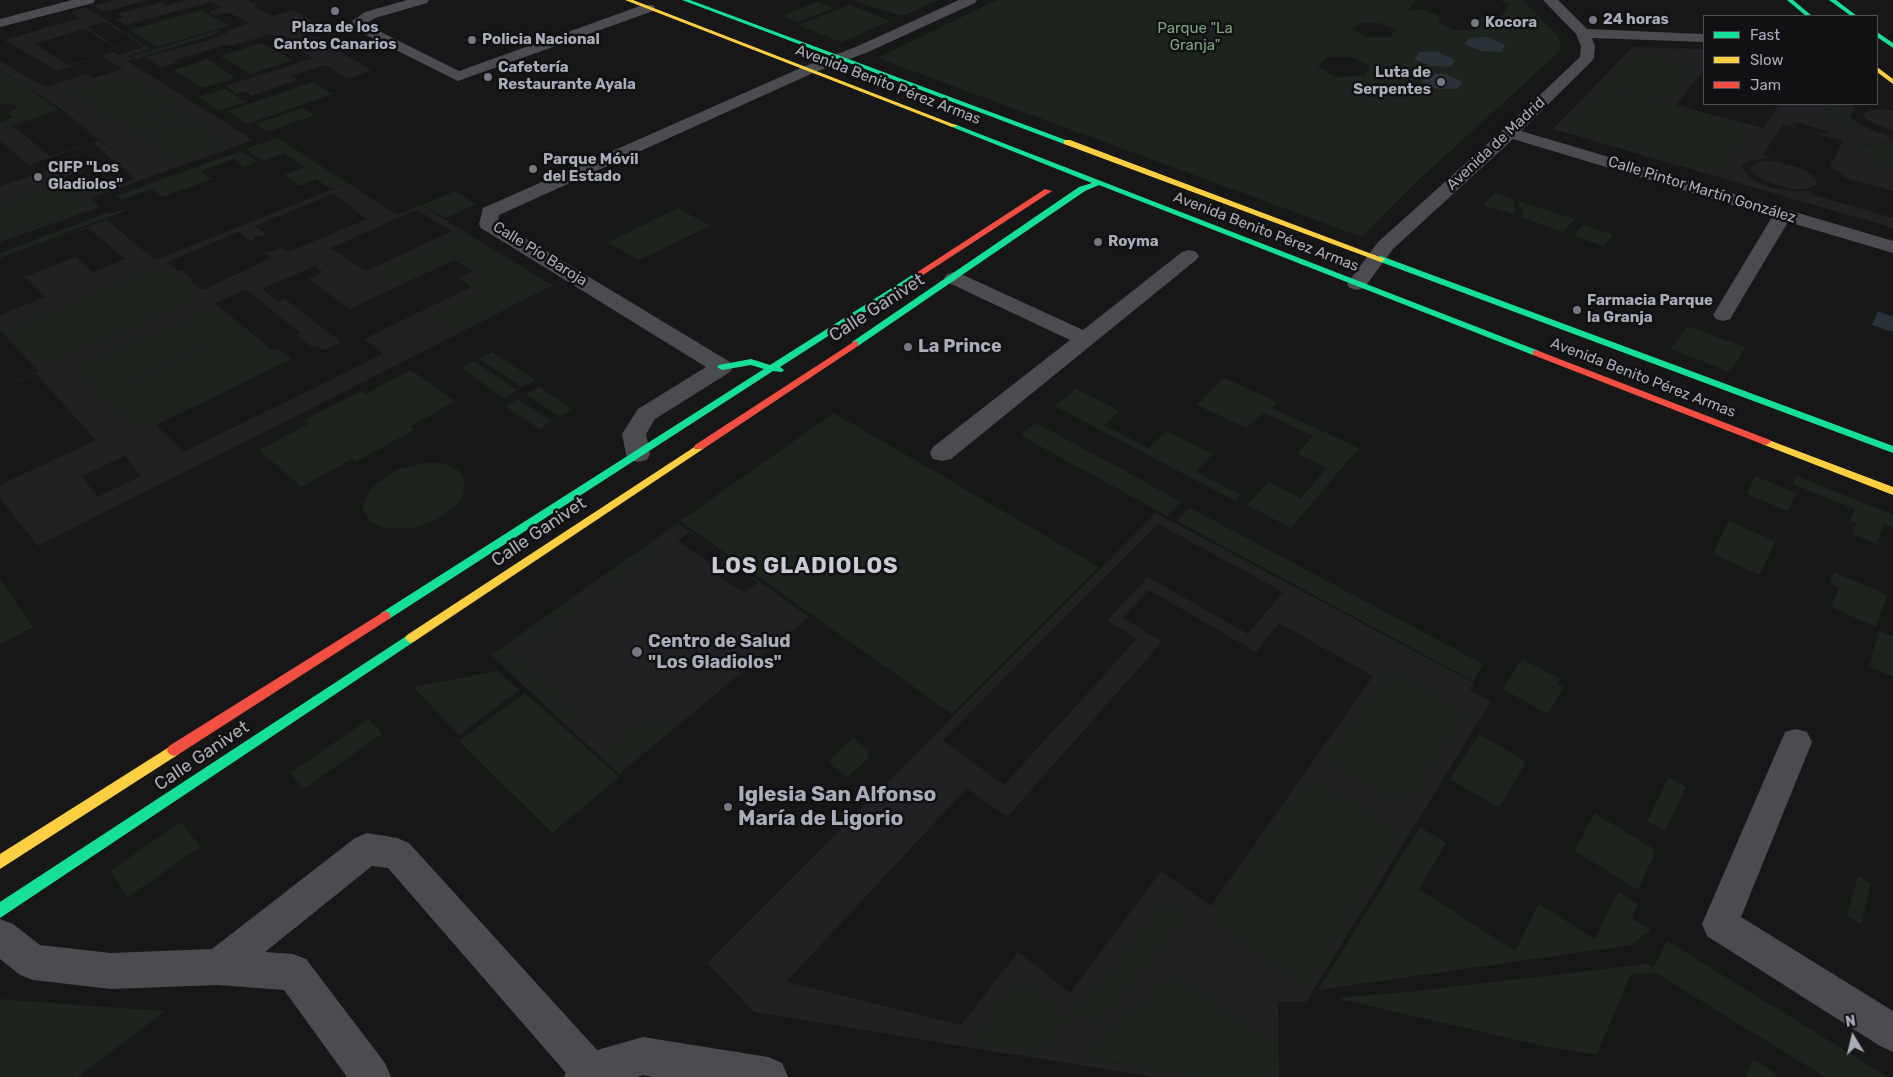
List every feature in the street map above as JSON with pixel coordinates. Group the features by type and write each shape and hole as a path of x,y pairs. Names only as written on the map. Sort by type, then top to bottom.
{"street":[{"path":"0,23 88,0"},
{"path":"422,0 370,15 355,24 458,76 648,8"},
{"name":"Avenida Benito Pérez Armas","path":"628,0 1893,492"},
{"name":"Avenida Benito Pérez Armas","path":"685,0 1893,450"},
{"name":"Calle Pío Baroja","path":"722,366 488,224 487,218 490,212 970,0"},
{"path":"1550,0 1583,33 1703,38"},
{"path":"1790,0 1808,15"},
{"path":"1832,0 1853,15"},
{"path":"21,6 34,14"},
{"name":"Avenida de Madrid","path":"1357,284 1389,242 1510,133 1587,58 1588,46 1583,33"},
{"path":"1878,70 1893,82"},
{"name":"Calle Pintor Martín González","path":"1510,133 1893,247"},
{"name":"Calle Ganivet","path":"0,862 1075,174"},
{"name":"Calle Ganivet","path":"0,911 954,278 1082,189 1098,183"},
{"path":"1723,315 1783,214"},
{"path":"942,453 1189,256"},
{"path":"930,267 1085,339"},
{"path":"638,454 634,434 646,414 722,366 751,362 773,367 797,382"},
{"path":"366,627 389,653"},
{"path":"1796,742 1720,924 1893,1033"},
{"path":"218,967 367,849 396,854 587,1074 643,1056 768,1077"},
{"path":"0,937 33,962 111,971 218,967 293,972 371,1077"}],"shaded area":[{"path":"115,0 148,0 105,12 94,6"},
{"path":"186,0 248,0 257,5 254,7 272,16 293,10 313,21 293,27 312,37 316,36 327,42 324,43 372,70 348,79 325,65 291,76 297,80 251,96 245,91 236,94 226,86 313,58 298,50 282,52 279,49 289,45 270,34 232,46 228,44 218,47 174,61 176,63 161,68 146,57 206,41 227,33 226,31 249,23 228,12 215,15 210,13 221,7 210,2 126,25 116,19 123,17 118,14 161,2 167,6"},
{"path":"86,7 150,49 128,56 133,59 127,61 253,140 91,198 100,207 0,243 84,212 81,210 0,239 61,185 0,207 0,186 70,163 76,167 81,166 86,170 59,179 74,193 102,184 108,188 135,179 93,143 29,165 0,141 0,129 60,111 133,166 61,109 0,69 0,61 45,87 86,74 94,78 123,69 101,56 57,71 4,40 80,18 71,12 0,32","holes":["106,22 135,41 135,42 116,47 87,27","84,29 116,48 136,42 144,47 119,55 113,52 69,65 35,44","60,111 98,141 50,156 13,126"]},
{"path":"1488,37 1505,45 1501,52 1481,51 1465,44 1470,38"},
{"path":"1633,47 1703,49 1703,71 1676,105 1763,128 1778,105 1852,105 1855,107 1850,116 1854,121 1886,135 1893,141 1893,149 1886,143 1865,145 1893,171 1893,191 1843,177 1842,174 1830,167 1843,141 1821,135 1821,133 1830,134 1826,131 1798,123 1792,124 1800,129 1783,125 1763,155 1767,158 1748,161 1741,167 1751,179 1770,187 1797,192 1812,192 1811,194 1893,218 1893,228 1553,129","holes":["1822,108 1845,112 1862,129 1848,132"]},
{"path":"1420,52 1438,52 1455,60 1450,67 1430,66 1414,59"},
{"path":"1426,74 1446,74 1462,82 1457,89 1437,89 1422,82"},
{"path":"1874,109 1893,110 1893,131 1867,120 1864,113"},
{"path":"1760,161 1774,161 1797,167 1811,174 1817,181 1816,185 1807,189 1791,189 1764,181 1751,171 1752,165"},
{"path":"348,183 397,215 421,205 553,286 38,546 0,498 0,485 96,440 36,374 0,389 38,371 0,330 0,315 45,297 24,277 76,257 93,272 125,259 88,228 0,259 107,220 155,260","holes":["333,194 367,219 288,252 278,245 279,248 276,251 263,252 271,258 203,290 190,281 193,279 182,270 179,271 167,262 239,232 250,241 255,240 253,238 256,236 267,235 255,226","416,210 452,231 366,271 331,248","464,234 550,287 460,332 437,316 486,292 485,274 456,257","454,260 472,271 459,278 471,287 364,339 383,354 184,452 156,425 292,359 278,348 272,350 215,303 246,290 301,333 297,335 313,348 317,346 323,350 341,342 285,299 279,302 262,289 315,266 323,272 308,279 350,309","125,456 141,476 97,497 82,476"]},
{"path":"1878,311 1893,317 1893,332 1872,325"},
{"path":"1156,513 1474,683 1470,690 1491,701 1306,1002 1278,1002 1279,1077 1276,1077 1274,1047 1080,1057 1192,1077 1152,1077 754,1012 707,963","holes":["1158,524 1283,592 1248,634 1148,577 1107,620 1137,639 1004,785 943,740","1149,590 1256,652 1279,623 1373,676 1211,906 1161,871 1070,993 1018,952 961,1025 786,982 967,788 1007,817 1162,642 1123,618"]},
{"name":"Centro de Salud \"Los Gladiolos\"","path":"678,523 809,617 619,774 491,655","holes":["689,532 726,558 726,559 715,567 678,541","727,560 757,582 757,583 744,593 711,570"]}],"green space":[{"path":"939,0 902,16 855,1"},
{"name":"Parque \"La Granja\"","path":"997,0 1416,0 1409,10 1425,10 1440,16 1438,22 1454,30 1473,30 1482,17 1501,17 1509,4 1499,0 1523,0 1558,36 1561,46 1559,52 1414,184 1362,237 877,58","holes":["1359,23 1379,23 1396,30 1390,37 1368,37 1352,30","1326,57 1352,57 1370,66 1364,76 1336,77 1318,67"]},
{"path":"817,2 834,8 798,22 783,16"},
{"path":"849,5 891,21 841,42 798,25"},
{"path":"201,10 229,26 157,47 130,30"},
{"path":"219,30 216,34 136,59 132,56"},
{"path":"262,43 293,60 251,74 220,56"},
{"path":"1638,54 1692,67 1663,101 1607,86"},
{"path":"208,59 236,78 201,88 174,70"},
{"path":"0,70 59,110 0,129 0,122 13,118 8,113 17,106 10,103 0,104"},
{"path":"128,75 175,105 119,123 73,92"},
{"path":"313,82 333,94 247,124 227,111"},
{"path":"1603,88 1747,127 1713,172 1563,128"},
{"path":"225,89 246,102 218,111 198,97"},
{"path":"303,108 315,115 267,132 256,124"},
{"path":"1821,108 1845,112 1863,129 1848,132"},
{"path":"178,109 189,116 137,134 126,126"},
{"path":"190,121 225,144 178,161 144,136"},
{"path":"278,138 347,183 331,189 316,179 299,186 284,175 305,167 284,153 263,161 246,149"},
{"path":"1886,143 1893,149 1893,171 1864,145"},
{"path":"241,151 257,161 244,167 233,159 201,171 212,179 162,197 152,189 122,200 116,196"},
{"path":"61,185 87,207 81,209 84,212 0,242 0,239 74,212 0,238 0,207"},
{"path":"455,191 477,204 445,218 422,205"},
{"path":"1495,193 1513,199 1515,211 1513,214 1483,205"},
{"path":"1518,201 1575,219 1563,232 1521,217 1523,215"},
{"path":"678,208 710,226 639,260 608,242"},
{"path":"127,210 0,258 0,253 109,212 112,213"},
{"path":"1583,225 1613,235 1604,246 1574,236"},
{"path":"464,234 550,286 460,332 437,316 485,293 470,282 485,274 456,257 396,285 379,273"},
{"path":"162,268 200,297 42,365 8,331"},
{"path":"216,308 241,329 99,392 77,368"},
{"path":"1687,326 1745,347 1730,372 1671,349"},
{"path":"246,331 283,362 138,431 103,395"},
{"path":"492,352 535,380 522,387 479,359"},
{"path":"474,361 517,390 504,398 461,368"},
{"path":"411,370 455,401 410,427 414,430 356,462 352,459 301,487 259,450 308,424 305,420 361,391 366,394"},
{"path":"1224,378 1277,402 1272,408 1359,448 1291,528 1247,505 1268,482 1301,498 1327,468 1298,454 1313,436 1264,413 1246,428 1197,405"},
{"path":"539,387 573,409 560,417 526,394"},
{"path":"1076,389 1120,411 1104,425 1148,448 1167,431 1213,454 1196,472 1241,495 1235,501 1055,406"},
{"path":"518,399 552,421 539,429 505,406"},
{"path":"834,413 1099,567 952,714 680,521"},
{"path":"1036,423 1181,502 1167,516 1020,435"},
{"path":"425,463 443,463 461,473 465,484 462,497 457,504 434,521 414,528 385,528 371,522 364,512 363,506 373,486 396,470"},
{"path":"1755,476 1796,493 1788,511 1747,494"},
{"path":"1797,476 1893,515 1893,528 1884,524 1877,544 1853,534 1856,523 1850,521 1855,509 1793,484"},
{"path":"1190,508 1483,664 1473,681 1177,521"},
{"path":"1728,521 1775,541 1760,575 1713,554"},
{"path":"649,544 656,549 610,582 603,576"},
{"path":"1834,572 1887,595 1876,627 1831,607 1839,587 1830,583"},
{"path":"0,579 33,627 0,644"},
{"path":"568,602 576,609 522,647 514,640"},
{"path":"1879,631 1893,637 1893,677 1869,666"},
{"path":"503,648 577,715 567,722 494,655"},
{"path":"1522,659 1560,679 1557,684 1564,687 1548,714 1503,689"},
{"path":"498,671 519,690 459,735 413,687"},
{"path":"1392,672 1463,712 1403,805 1330,759"},
{"path":"525,693 619,777 552,833 459,741"},
{"path":"651,717 666,730 618,769 603,755"},
{"path":"369,719 382,734 303,789 290,773"},
{"path":"1479,734 1526,762 1499,808 1450,779"},
{"name":"Iglesia San Alfonso María de Ligorio","path":"853,738 868,750 869,757 847,778 828,762"},
{"path":"1669,777 1686,787 1665,831 1647,821"},
{"path":"1310,778 1398,833 1305,986 1212,918"},
{"path":"1594,813 1656,850 1638,890 1575,851"},
{"path":"181,822 200,847 128,897 110,871"},
{"path":"1420,827 1446,843 1419,889 1515,951 1539,904 1595,939 1618,892 1637,904 1632,918 1651,930 1631,945 1318,990"},
{"path":"1858,876 1871,884 1861,924 1847,916"},
{"path":"1170,902 1184,913 1098,1019 1082,1019 1076,1015"},
{"path":"1667,941 1888,1077 1825,1077 1656,973 1631,974 1597,1054 1552,1048 1335,998 1407,992 1648,964 1653,969"},
{"path":"1176,975 1275,1047 1276,1077 1192,1077 1080,1057"},
{"path":"1020,981 1064,1018 1037,1054 972,1042"},
{"path":"0,999 165,1011 77,1077 0,1077"},
{"path":"1753,1059 1777,1074 1776,1077 1746,1077"}],"traffic: fast":[{"path":"685,0 1067,142"},
{"path":"1790,0 1808,15"},
{"path":"1832,0 1853,15"},
{"path":"1878,35 1893,46"},
{"path":"954,126 1536,353"},
{"path":"855,344 1082,189 1098,183"},
{"path":"1381,259 1893,450"},
{"path":"385,616 917,275"},
{"path":"722,367 751,362 779,370"},
{"path":"0,911 411,638"}],"traffic: slow":[{"path":"628,0 954,126"},
{"path":"1878,70 1893,82"},
{"path":"1067,142 1381,259"},
{"path":"1766,442 1893,491"},
{"path":"411,638 699,447"},
{"path":"0,862 174,750"}],"traffic: jam":[{"path":"917,275 1048,191"},
{"path":"699,447 855,344"},
{"path":"1536,353 1766,442"},
{"path":"174,750 385,616"}],"place":[{"name":"Plaza de los Cantos Canarios","path":"335,11"},
{"name":"24 horas","path":"1593,20"},
{"name":"Kocora","path":"1475,23"},
{"name":"Policia Nacional","path":"472,40"},
{"name":"Cafetería Restaurante Ayala","path":"488,77"},
{"name":"Luta de Serpentes","path":"1441,82"},
{"name":"Parque Móvil del Estado","path":"533,169"},
{"name":"CIFP \"Los Gladiolos\"","path":"38,177"},
{"name":"Royma","path":"1098,242"},
{"name":"Farmacia Parque la Granja","path":"1577,310"},
{"name":"La Prince","path":"908,347"},
{"name":"Centro de Salud \"Los Gladiolos\"","path":"637,652"},
{"name":"Iglesia San Alfonso María de Ligorio","path":"728,807"}],"district":[{"name":"LOS GLADIOLOS","path":"805,567"}]}
